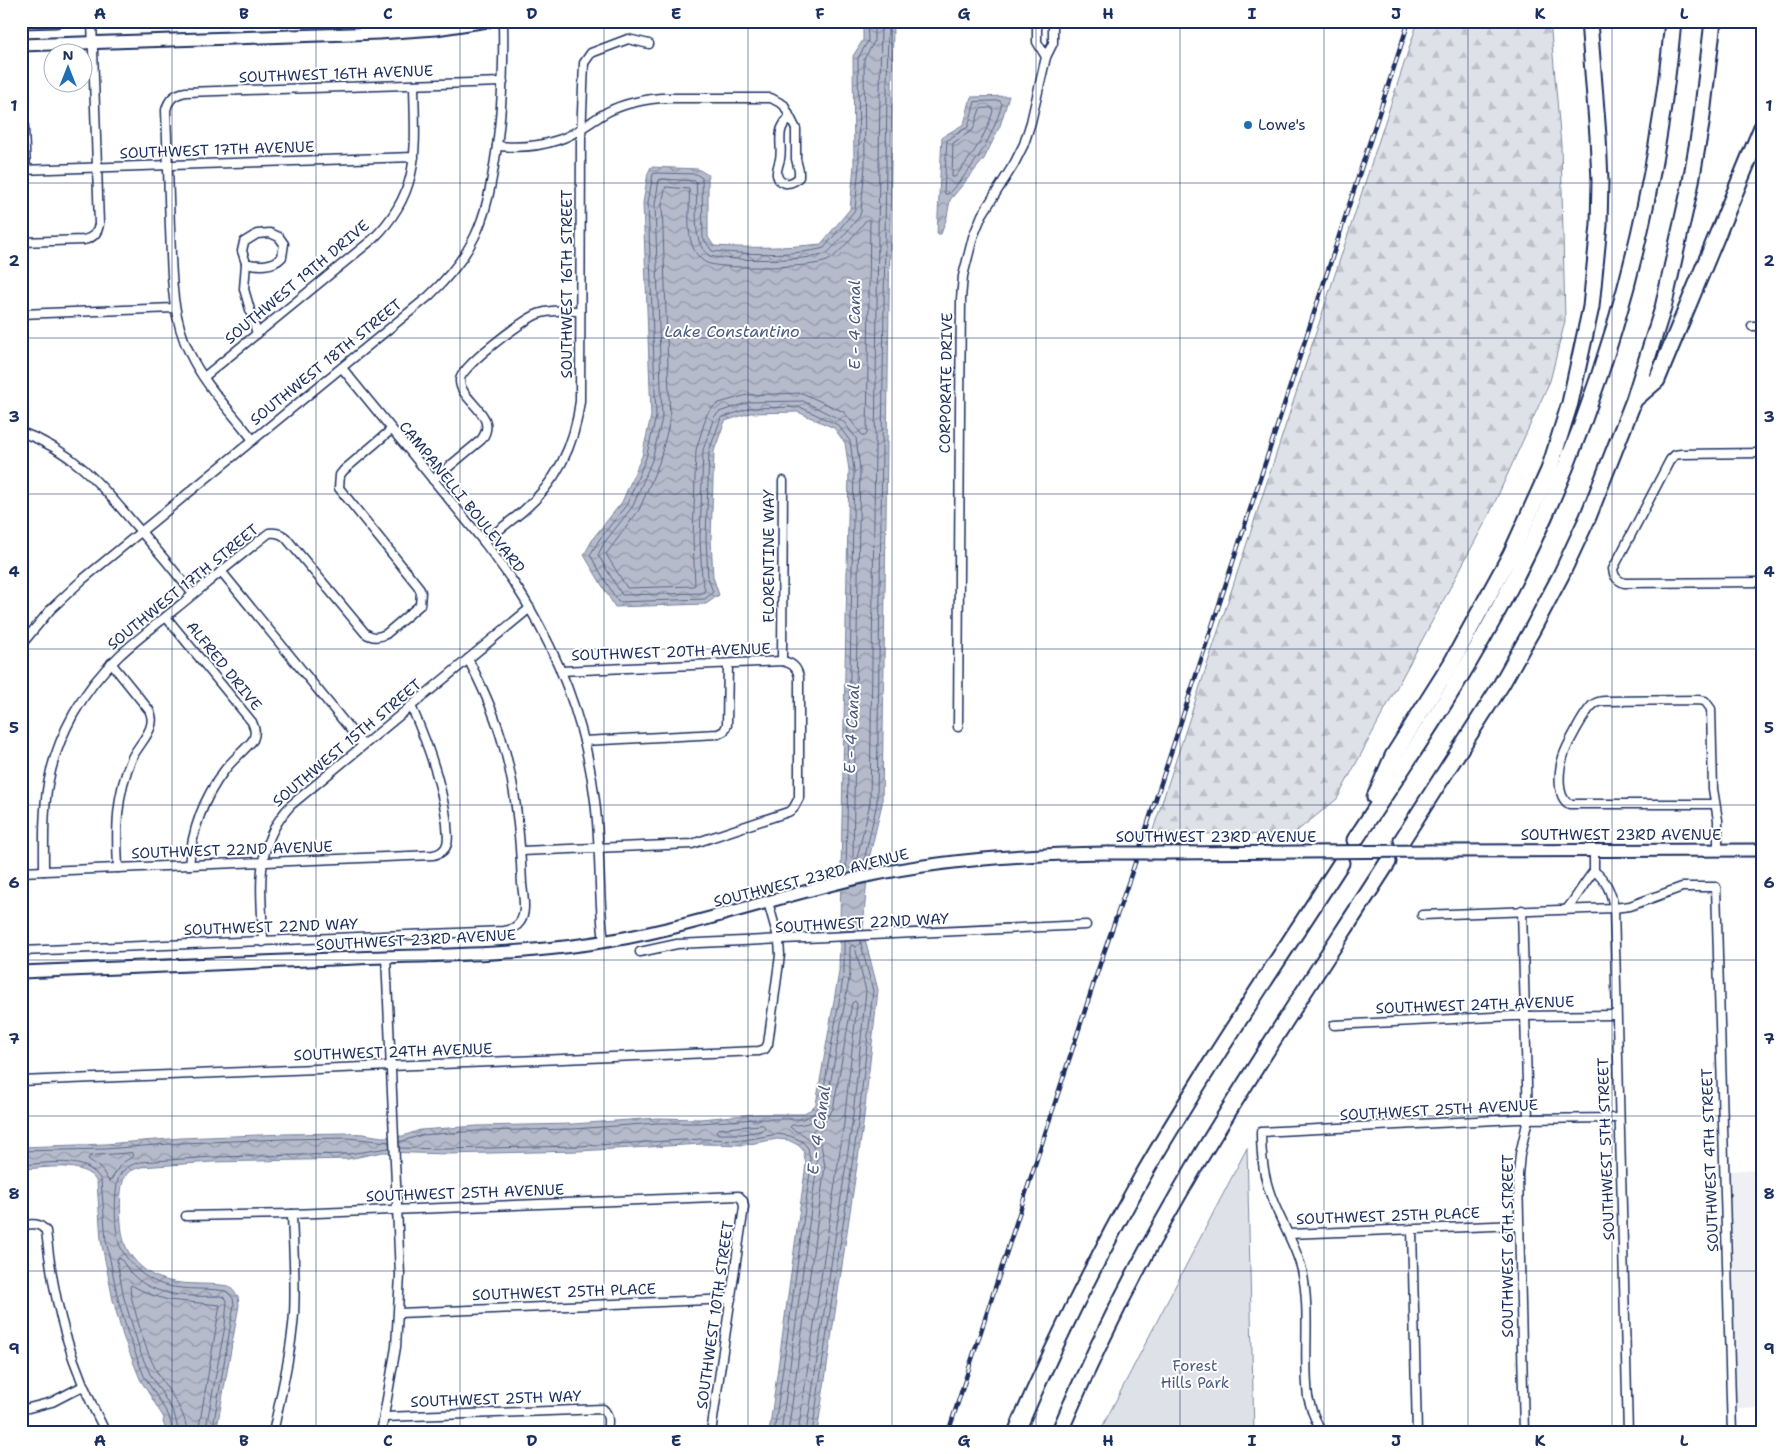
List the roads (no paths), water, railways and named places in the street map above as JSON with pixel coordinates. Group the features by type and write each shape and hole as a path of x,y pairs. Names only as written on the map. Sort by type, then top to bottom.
{"highway":[{"path":"1589,21 1598,136 1599,225 1591,308 1566,418 1548,470 1511,554 1455,657 1393,756 1356,839 1447,697 1495,616 1538,532 1575,445 1606,356 1640,235 1663,111 1673,21"},
{"path":"1402,840 1497,692 1532,630 1588,517 1634,400 1663,308 1687,202 1701,124 1712,21"},
{"path":"1634,400 1657,380 1762,127"},
{"path":"1059,1433 1119,1304 1175,1200 1245,1084 1388,862"},
{"path":"1016,1433 1070,1313 1141,1179 1207,1071 1341,863"}],"street":[{"path":"21,22 56,21"},
{"path":"21,242 90,238 98,230 100,224 92,21"},
{"path":"21,45 379,33 436,29 488,21"},
{"name":"SOUTHWEST 18TH STREET","path":"21,644 66,594 429,296 445,280 464,256 478,230 488,202 497,146 503,82 503,21"},
{"path":"1037,21 1037,42 1046,57"},
{"name":"CORPORATE DRIVE","path":"958,726 961,299 964,276 973,237 982,215 1014,164 1024,144 1046,57 1053,43 1053,21"},
{"name":"SOUTHWEST 16TH STREET","path":"484,542 538,497 550,482 570,446 576,427 580,401 581,129 583,69 586,58 591,53 628,39 649,44"},
{"name":"SOUTHWEST 16TH AVENUE","path":"168,165 166,110 171,98 177,94 186,92 503,82"},
{"name":"SOUTHWEST 19TH DRIVE","path":"204,377 383,229 395,214 412,175 414,157 414,85"},
{"path":"497,146 514,147 545,144 560,140 616,108 630,103 661,98 771,98 784,104 796,129 796,159 799,177 795,182 788,184 781,182 777,176 777,170 780,159 781,129 789,117"},
{"path":"21,106 23,109 24,170"},
{"name":"SOUTHWEST 17TH AVENUE","path":"24,170 414,157"},
{"path":"168,165 172,289 175,308 185,343 204,377 253,440"},
{"path":"246,263 263,265 279,261 284,253 282,240 275,234 270,233 257,234 244,242 242,251 246,263 244,289 257,334"},
{"path":"21,314 175,308"},
{"path":"433,480 480,440 486,429 484,417 461,387 460,380 465,368 527,319 545,312 580,311"},
{"path":"1752,326 1762,326"},
{"name":"CAMPANELLI BOULEVARD","path":"342,368 484,542 530,608 561,671 584,741 596,801 604,942"},
{"name":"SOUTHWEST 17TH STREET","path":"44,871 45,809 48,784 59,745 82,700 111,663 269,533 275,532 286,538 370,637 380,637 386,634 420,604 422,592 339,488 338,481 344,470 391,430"},
{"path":"21,432 47,444 86,470 109,493 193,594"},
{"path":"1762,453 1674,455 1613,569 1614,575 1624,583 1762,582"},
{"name":"FLORENTINE WAY","path":"782,662 783,481"},
{"path":"221,571 363,745"},
{"name":"SOUTHWEST 15TH STREET","path":"264,942 262,862 270,833 281,815 530,608"},
{"name":"ALFRED DRIVE","path":"166,617 255,728 254,740 224,771 206,800 194,832 189,865"},
{"path":"468,659 491,708 509,764 518,815 521,851 692,844 793,809 799,798 799,677 795,666 789,662 782,662"},
{"name":"SOUTHWEST 20TH AVENUE","path":"561,671 782,662"},
{"path":"111,663 149,710 153,722 133,757 120,796 116,830 118,868"},
{"path":"584,741 718,734 727,725 728,664"},
{"path":"1714,804 1569,804 1565,802 1561,795 1562,759 1565,750 1587,712 1596,703 1605,701 1705,701 1710,709 1714,804 1718,820 1718,850"},
{"name":"SOUTHWEST 22ND AVENUE","path":"21,872 433,855 443,851 448,838 441,791 429,749 411,706"},
{"path":"1567,909 1594,871 1594,850"},
{"name":"SOUTHWEST 23RD AVENUE","path":"21,972 541,949 604,942 676,927 880,873 927,865 1000,857 1108,853 1762,850"},
{"name":"SOUTHWEST 22ND WAY","path":"21,951 510,930 520,922 523,910 521,851"},
{"name":"SOUTHWEST 5TH STREET","path":"1594,871 1602,877 1610,890 1614,908 1628,1433"},
{"name":"SOUTHWEST 4TH STREET","path":"1614,908 1630,906 1682,887 1716,887 1732,1433"},
{"path":"768,902 779,941"},
{"path":"1422,915 1614,908"},
{"name":"SOUTHWEST 6TH STREET","path":"1522,910 1528,1119 1520,1154 1518,1175 1524,1433"},
{"name":"SOUTHWEST 22ND WAY","path":"640,952 677,944 779,941 1086,925"},
{"name":"SOUTHWEST 24TH AVENUE","path":"21,1082 759,1051 765,1049 768,1044 780,963 779,941"},
{"path":"381,1433 394,1364 399,1313 400,1276 386,956"},
{"name":"SOUTHWEST 24TH AVENUE","path":"1334,1025 1526,1016 1616,1015"},
{"name":"SOUTHWEST 25TH AVENUE","path":"1289,1234 1275,1206 1264,1176 1261,1156 1261,1132 1528,1119 1619,1118"},
{"name":"SOUTHWEST 25TH AVENUE","path":"186,1216 292,1214 739,1196 744,1201"},
{"name":"SOUTHWEST 10TH STREET","path":"711,1433 744,1201"},
{"path":"274,1433 294,1315 295,1285 292,1214"},
{"path":"21,1225 36,1224 42,1226 46,1231 55,1298 71,1356 106,1433"},
{"name":"SOUTHWEST 25TH PLACE","path":"1289,1234 1519,1225"},
{"path":"1412,1229 1417,1433"},
{"path":"1289,1234 1296,1250 1304,1283 1308,1397 1322,1433"},
{"name":"SOUTHWEST 25TH PLACE","path":"399,1313 731,1299"},
{"path":"21,1410 52,1402 83,1386"},
{"name":"SOUTHWEST 25TH WAY","path":"384,1417 603,1409 608,1413 607,1433"}],"water":[{"path":"863,21 893,21 882,804 868,863 863,931 878,990 863,1125 817,1433 769,1433 806,1164 803,1150 798,1145 788,1140 777,1139 744,1145 702,1144 578,1151 446,1154 383,1152 348,1159 212,1162 141,1167 132,1170 126,1175 123,1182 120,1208 124,1241 132,1257 147,1271 165,1280 229,1286 238,1296 239,1305 216,1433 167,1433 163,1422 164,1418 140,1379 123,1336 113,1300 101,1240 97,1182 91,1175 73,1168 21,1169 21,1147 285,1134 347,1133 382,1137 403,1136 420,1130 477,1126 573,1124 658,1118 700,1119 756,1114 802,1114 816,1104 839,972 849,470 845,443 834,428 798,412 750,413 725,421 714,451 711,539 713,577 719,595 706,604 615,607 584,555 594,537 622,502 642,456 651,416 643,203 648,173 651,167 698,169 708,175 708,237 714,246 768,247 821,244 850,209 854,165 853,56 863,40"},
{"path":"1009,96 1000,126 984,159 950,200 941,234 937,234 942,137 964,124 971,97"}],"railway":[{"path":"948,1433 1409,21"}],"place":[{"name":"Lowe's","path":"1248,125"}],"water label":[{"name":"E - 4 Canal","path":"854,325"},
{"name":"Lake Constantino","path":"732,331"},
{"name":"E - 4 Canal","path":"851,729"},
{"name":"E - 4 Canal","path":"818,1130"}],"park label":[{"name":"Forest Hills Park","path":"1195,1374"}]}
